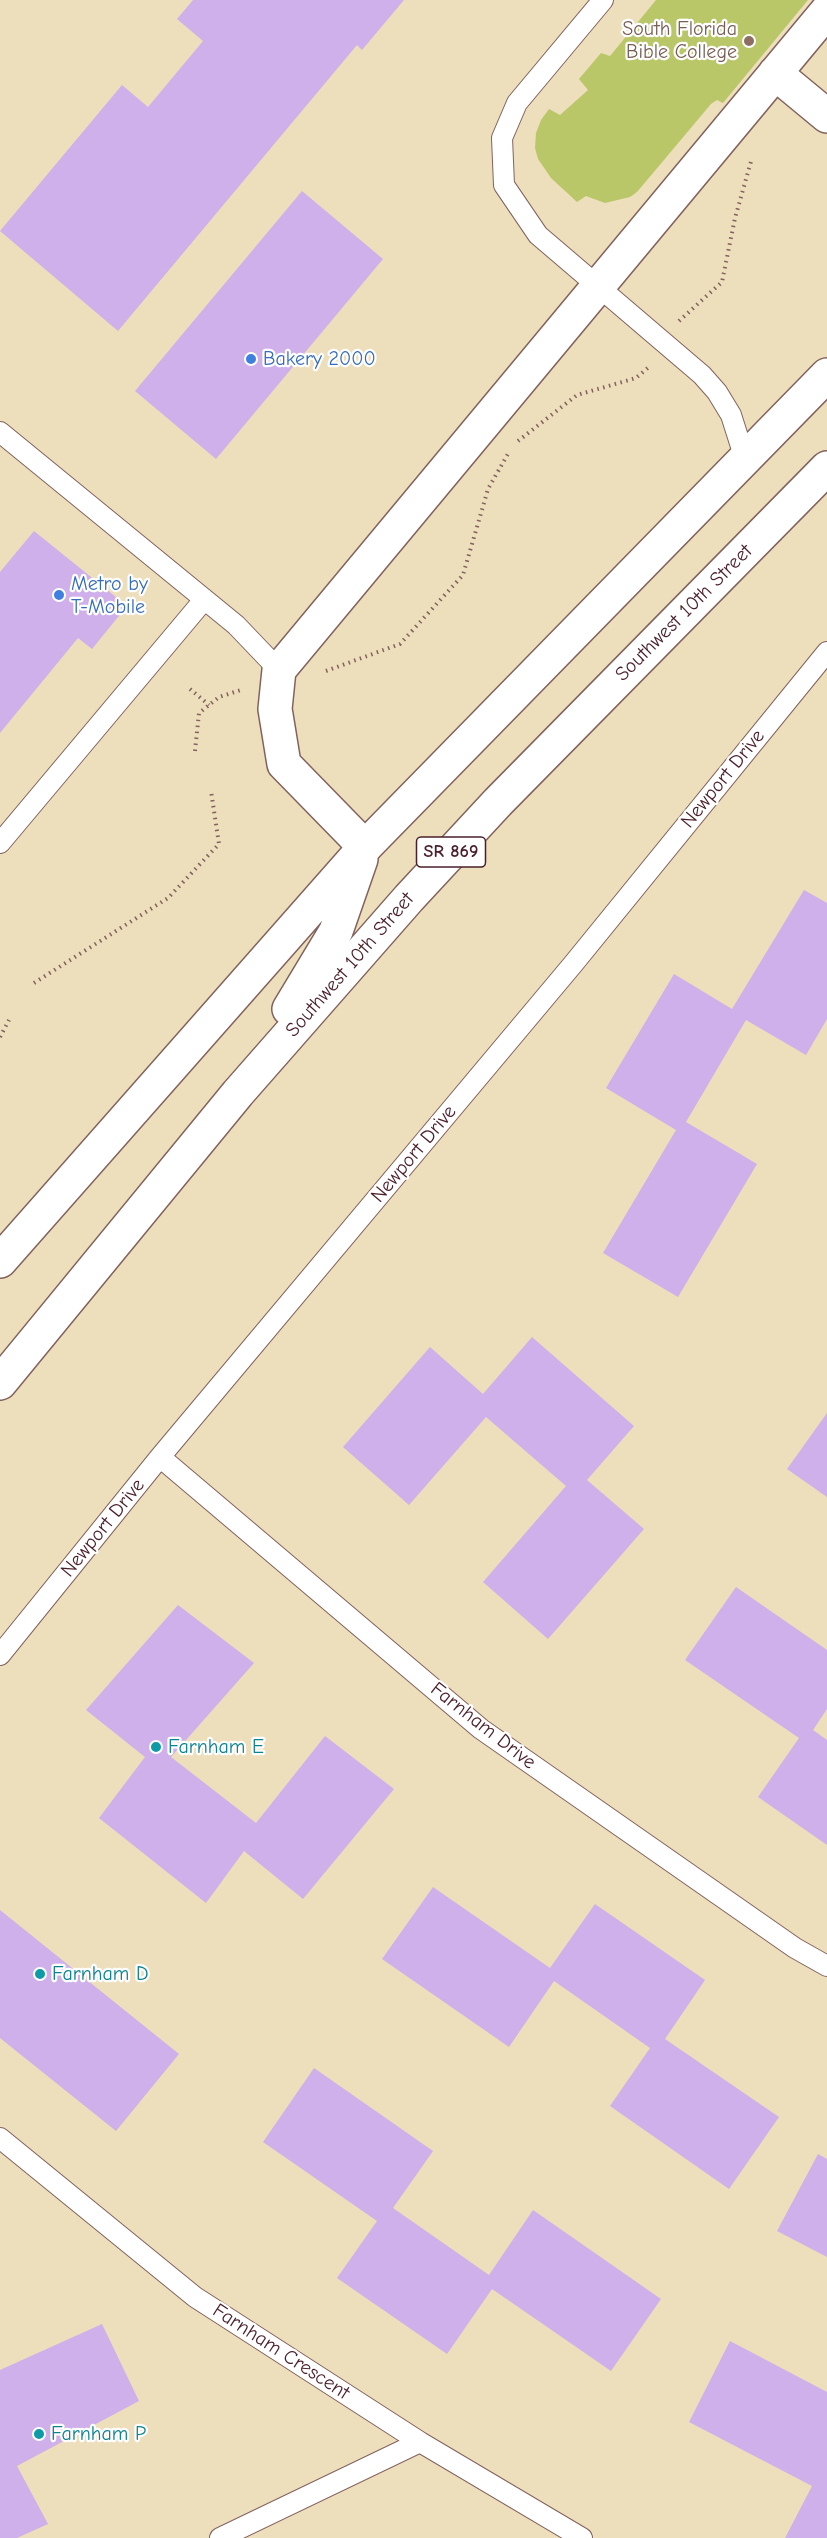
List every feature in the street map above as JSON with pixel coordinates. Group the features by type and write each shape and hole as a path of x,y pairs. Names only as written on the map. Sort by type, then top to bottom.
{"main road":[{"path":"365,847 284,764 275,709 279,670 827,11"},
{"path":"775,73 827,117"},
{"path":"0,1261 365,847 827,375"},
{"name":"Southwest 10th Street","path":"0,1383 238,1093 409,898 498,802 827,468"},
{"path":"238,1093 324,954 346,906 365,847"}],"lane":[{"path":"603,0 517,104 502,138 504,184 538,235 646,326 710,384 731,415 745,459"},
{"path":"0,432 236,626 279,670"},
{"path":"0,843 203,601"},
{"name":"Newport Drive","path":"0,1655 160,1457 574,963 827,652"},
{"name":"Farnham Drive","path":"160,1457 481,1729 795,1948 827,1966"},
{"name":"Farnham Crescent","path":"0,2138 195,2296 420,2442 582,2538"},
{"path":"220,2538 420,2442"}],"path":[{"path":"677,323 722,282 735,218 753,153"},
{"path":"319,674 400,644 463,575 488,489 514,444 577,395 636,378 649,367"},
{"path":"190,689 209,705"},
{"path":"195,751 199,713 219,697 242,690"},
{"path":"34,983 168,898 219,844 211,791"},
{"path":"0,1037 9,1020"}],"green space":[{"path":"656,0 808,0 723,103 717,100 711,104 637,192 630,197 605,203 586,196 577,202 551,178 538,159 535,148 536,133 541,120 549,109 560,115 588,90 579,79 601,53 610,56"}],"building":[{"path":"193,0 404,0 362,50 357,45 118,331 0,231 122,85 148,107 203,41 177,19"},
{"path":"302,191 383,259 216,459 135,391"},
{"path":"34,531 127,606 92,649 78,638 0,733 0,572"},
{"path":"804,890 827,903 827,1019 806,1055 746,1020 686,1122 757,1164 678,1297 603,1253 676,1130 606,1088 674,974 732,1009"},
{"path":"532,1337 634,1426 587,1480 644,1529 548,1639 483,1582 566,1486 486,1417 409,1505 343,1447 430,1347 483,1394"},
{"path":"827,1413 827,1497 787,1469"},
{"path":"736,1587 827,1650 827,1709 813,1730 827,1740 827,1845 758,1797 799,1738 685,1660"},
{"name":"Farnham E","path":"178,1605 254,1663 171,1757 256,1823 325,1736 394,1789 303,1899 244,1851 206,1903 99,1818 145,1757 86,1710"},
{"path":"433,1887 550,1968 595,1904 705,1980 665,2039 779,2117 729,2189 610,2106 650,2048 554,1981 509,2047 382,1959"},
{"name":"Farnham D","path":"0,1910 179,2054 116,2131 0,2038"},
{"path":"314,2068 433,2151 393,2208 489,2275 533,2210 661,2299 611,2371 492,2289 447,2354 337,2278 377,2221 263,2142"},
{"path":"818,2154 827,2159 827,2257 777,2231"},
{"name":"Farnham P","path":"102,2324 139,2401 17,2466 48,2524 17,2538 0,2538 0,2370"},
{"path":"730,2341 827,2392 827,2538 785,2538 812,2486 689,2422"}],"place":[{"name":"South Florida Bible College","path":"749,41"},
{"name":"Bakery 2000","path":"251,359"},
{"name":"Metro by T-Mobile","path":"59,595"},
{"name":"Farnham E","path":"156,1747"},
{"name":"Farnham D","path":"40,1974"},
{"name":"Farnham P","path":"39,2434"}]}
